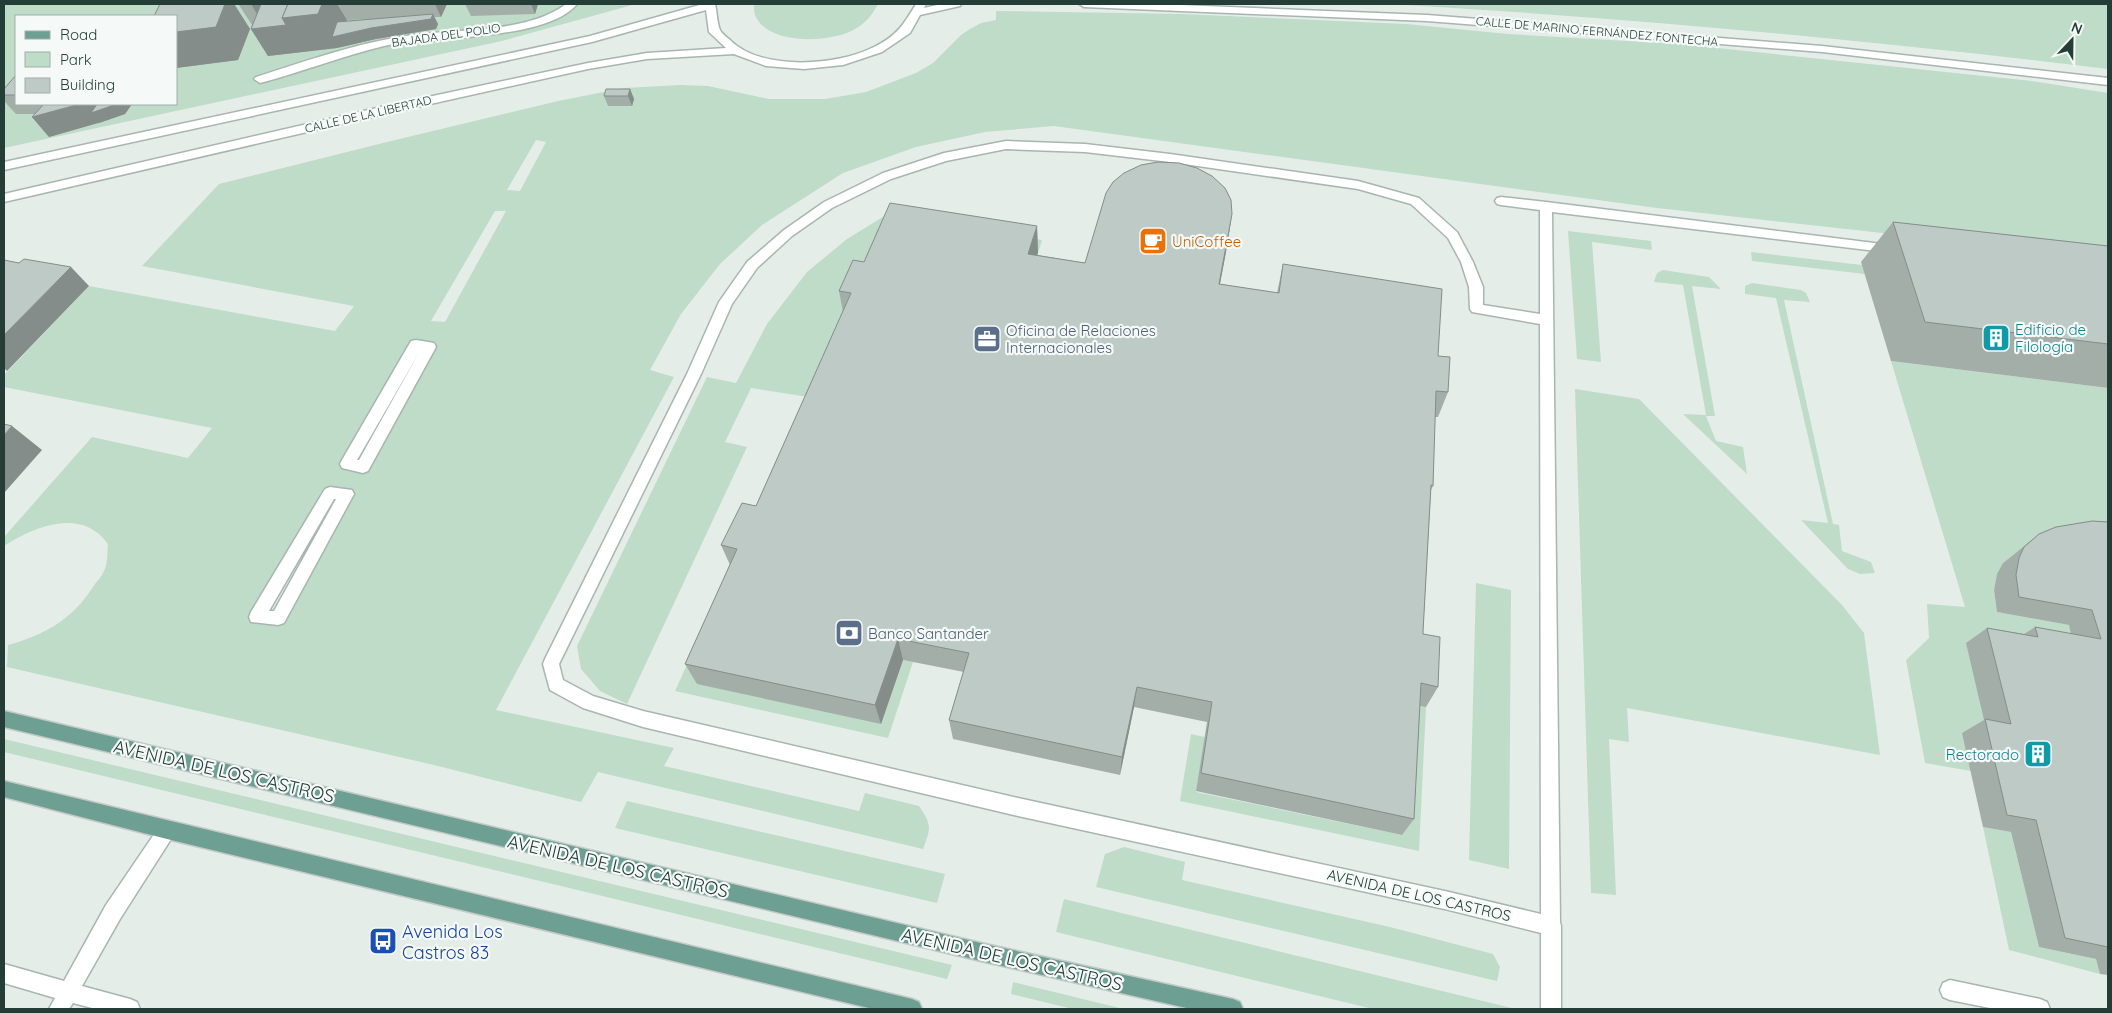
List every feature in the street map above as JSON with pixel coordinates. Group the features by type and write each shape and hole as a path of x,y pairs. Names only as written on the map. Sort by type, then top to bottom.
{"main road":[{"name":"AVENIDA DE LOS CASTROS","path":"4,719 976,951 1233,1009"},
{"path":"4,789 912,1009"}],"street":[{"name":"BAJADA DEL POLIO","path":"260,79 337,55 401,40 452,36 542,22 556,17 572,4"},
{"path":"710,4 709,15 717,35 736,51 770,64 812,66 839,63 872,53 889,44 913,23 920,8 956,4"},
{"name":"CALLE DE LA LIBERTAD","path":"4,166 592,39 710,4"},
{"name":"CALLE DE MARINO FERNÁNDEZ FONTECHA","path":"1084,4 1427,18 1822,49 2108,82"},
{"name":"CALLE DE LA LIBERTAD","path":"4,198 381,111 588,66 647,56 736,51"},
{"name":"AVENIDA DE LOS CASTROS","path":"1546,320 1477,310 1476,287 1467,262 1453,235 1415,201 1358,185 1104,150 1006,145 944,157 887,176 828,205 788,233 752,265 726,302 694,374 551,664 556,685 589,703 643,720 1018,806 1449,901 1552,926"},
{"path":"1501,201 1910,252"},
{"path":"1546,206 1552,1009"},
{"path":"416,345 429,347 363,467 346,464 416,345"},
{"path":"330,493 347,494 278,618 257,617 330,493"},
{"path":"59,1009 113,912 167,830"},
{"path":"4,974 130,1009"},
{"path":"1950,990 2040,1009"}],"green space":[{"path":"4,4 636,4 502,41 4,148"},
{"path":"754,4 878,4 862,24 845,34 816,39 801,39 786,37 772,32 762,25 755,15"},
{"path":"1389,4 2108,4 2108,69 1749,31"},
{"path":"996,11 1182,14 1406,24 1508,34 1679,44 2032,81 2108,93 2108,258 1657,208 1054,126 985,132 916,147 843,173 762,225 720,264 681,314 650,370 674,377 496,710 674,748 664,766 859,811 865,793 919,806 929,827 923,849 598,772 581,802 434,765 7,667 8,645 47,630 58,624 78,607 105,568 108,544 97,533 85,526 72,523 44,527 4,546 4,537 92,437 188,458 212,428 4,387 4,375 89,286 335,331 354,306 142,266 219,184 558,101 624,88 681,85 708,86 769,99 825,99 866,92 916,73 933,63 961,35 970,29 981,23 996,20","holes":["536,140 546,142 520,191 507,190","495,211 506,211 445,322 431,321","423,346 363,466 347,464","330,493 347,495 278,618 257,617"]},
{"path":"886,215 1042,240 1038,253 896,230 821,399 751,388 725,442 747,447 627,704 600,691 581,669 577,646 707,377 736,383 767,324 807,272 847,239"},
{"path":"1568,231 1651,241 1652,250 1592,242 1601,362 1577,359"},
{"path":"1751,252 1862,265 1865,274 1752,261"},
{"path":"1663,270 1709,277 1721,289 1692,286 1715,416 1706,416 1716,441 1743,447 1747,474 1683,414 1706,415 1683,285 1654,282 1657,273"},
{"path":"1752,283 1801,290 1806,293 1810,302 1784,300 1833,524 1839,525 1842,551 1871,562 1875,573 1860,574 1848,569 1801,520 1828,523 1776,298 1745,294 1745,286"},
{"path":"1891,361 2108,388 2108,547 2018,551 2003,563 1997,575 1994,590 1997,612 2069,625 2077,654 1988,738 1971,771 1925,763 1906,660 1929,638 1927,604 1965,607"},
{"path":"1575,389 1639,399 1842,605 1864,633 1880,755 1627,708 1629,742 1609,739 1616,895 1591,893"},
{"path":"731,568 881,724 903,660 913,662 888,738 675,691"},
{"path":"1476,583 1511,590 1509,869 1469,860"},
{"path":"1409,703 1426,707 1419,851 1180,801 1191,734 1205,737 1196,792 1402,835"},
{"path":"4,739 952,965 947,979 4,752"},
{"path":"627,801 945,874 937,903 615,828"},
{"path":"1983,827 2011,832 2039,947 2096,959 2100,974 2009,950"},
{"path":"1124,847 1185,862 1182,880 1390,927 1493,954 1500,967 1497,981 1096,887 1105,854"},
{"path":"1064,899 1516,1009 1373,1009 1056,932"},
{"path":"1013,982 1124,1009 1073,1009 1011,994"}],"building":[{"path":"160,4 225,4 216,27 178,32 178,15 154,15"},
{"path":"261,4 288,4 282,18 286,25 251,29"},
{"path":"288,4 322,4 318,14 282,18"},
{"path":"433,14 431,19 371,28 332,37 337,22"},
{"path":"15,76 15,95 4,95 4,89"},
{"path":"606,89 630,89 628,96 604,96"},
{"path":"43,105 76,105 32,117"},
{"path":"96,105 114,105 91,113"},
{"path":"1158,162 1179,163 1197,168 1212,176 1225,188 1231,200 1232,214 1219,284 1279,293 1283,264 1442,289 1438,356 1450,357 1448,392 1436,391 1433,486 1431,485 1423,632 1423,634 1440,637 1438,687 1421,683 1414,819 1201,773 1212,702 1137,687 1122,757 949,720 969,653 898,639 875,705 685,664 737,549 721,545 742,503 756,506 851,293 839,291 853,260 864,262 890,203 1037,226 1028,254 1085,263 1106,193 1113,182 1124,173 1141,165"},
{"path":"1893,222 2108,246 2108,344 1925,322"},
{"path":"24,259 71,267 4,335 4,260 19,263"},
{"path":"4,424 12,426 4,435"},
{"name":"Rectorado","path":"2092,521 2108,522 2108,947 2065,938 2036,820 2007,815 1985,719 2011,724 1987,628 2038,637 2035,627 2101,639 2092,610 2019,597 2016,575 2019,558 2024,547 2039,534 2056,527"}],"place":[{"name":"UniCoffee","path":"1153,241"},
{"name":"Edificio de Filología","path":"1996,338"},
{"name":"Oficina de Relaciones Internacionales","path":"987,339"},
{"name":"Banco Santander","path":"849,633"},
{"name":"Rectorado","path":"2038,754"},
{"name":"Avenida Los Castros 83","path":"383,941"}]}
